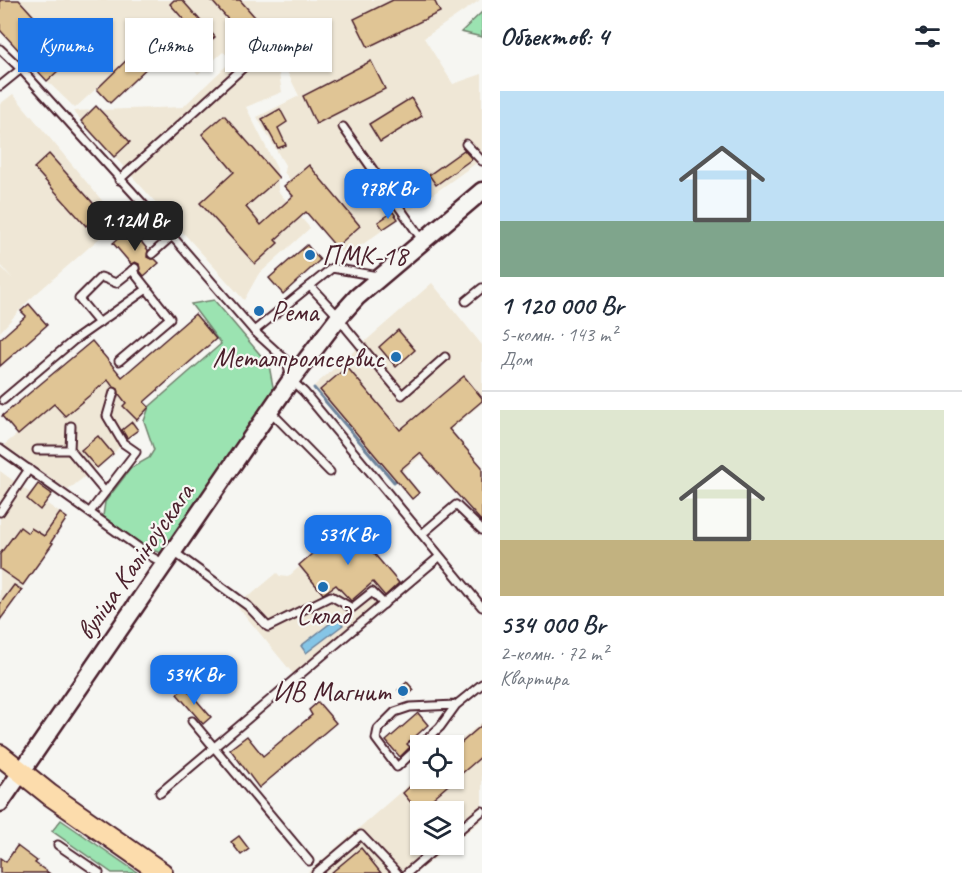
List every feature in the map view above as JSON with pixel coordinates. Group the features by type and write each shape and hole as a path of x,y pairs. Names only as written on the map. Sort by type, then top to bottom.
{"main road":[{"path":"0,755 21,773 162,873"}],"street":[{"name":"вуліца Каліноўскага","path":"0,802 291,380 339,317 381,276 482,191"}],"lane":[{"path":"0,49 18,66"},
{"path":"0,86 18,71"},
{"path":"24,72 255,331 287,361 291,380 304,392 481,605"},
{"path":"119,180 238,72"},
{"path":"343,127 423,241"},
{"path":"466,144 482,161"},
{"path":"152,254 172,236"},
{"path":"255,331 332,268 381,276"},
{"path":"99,323 79,299 101,277 116,283 133,269 170,318 119,361"},
{"path":"310,286 339,317 402,395 445,357"},
{"path":"466,301 482,288"},
{"path":"3,400 73,341 147,289"},
{"path":"90,512 136,452 123,443 107,417 114,392"},
{"path":"270,411 330,472"},
{"path":"71,426 70,450 105,492"},
{"path":"0,449 152,557 169,558 248,606 268,627 331,596 352,608 372,592 384,604"},
{"path":"37,450 70,450"},
{"path":"0,512 29,470"},
{"path":"422,534 456,505 482,530"},
{"path":"160,793 440,557"},
{"path":"456,705 410,707 395,712 378,729 376,739 397,767 440,727 456,705 482,684"},
{"path":"192,722 309,861"},
{"path":"464,826 482,811"},
{"path":"316,873 361,835 397,873"},
{"path":"58,845 99,873"},
{"path":"407,873 428,855"}],"shaded area":[{"path":"0,0 480,0 424,38 453,84 482,74 482,159 345,257 284,186 290,180 284,172 285,165 257,117 299,96 287,72 332,72 332,18 225,18 225,54 223,52 213,61 213,18 125,18 125,62 75,108 47,81 42,72 113,72 113,18 18,18 18,31"},
{"path":"225,67 225,72 279,72 282,92 246,107 277,169 278,191 310,228 258,275 244,300 73,111 183,107"},
{"path":"13,94 119,221 29,300 0,332 0,266 12,278 0,264 0,104"},
{"path":"432,283 482,345 482,403 394,479 314,386"},
{"path":"108,360 135,394 149,407 134,424 138,430 127,438 113,454 68,490 4,445"},
{"path":"0,471 30,493 38,484 52,494 46,503 67,518 51,541 53,543 23,585 22,590 0,619"},
{"path":"348,523 400,584 294,675 234,602 252,594 277,573 288,577"},
{"path":"482,722 482,820 464,834 464,801 410,801 410,855 438,855 416,873 307,873 410,784 410,789 464,789 464,738"}],"green space":[{"path":"482,12 482,37 461,32"},
{"path":"214,300 269,365 274,392 169,550 161,553 149,549 103,516 105,502 131,468 149,458 154,450 144,421 149,407 221,344 191,304"},
{"path":"61,820 138,873 112,873 52,831"}],"water":[{"path":"337,618 343,625 306,653 301,646"}],"building":[{"path":"0,0 19,0 35,18 18,18 18,50 0,30"},
{"path":"174,0 182,0 198,18 182,18 170,4"},
{"path":"211,0 240,0 256,18 227,18"},
{"path":"393,0 434,0 440,12 368,47 354,19"},
{"path":"371,61 385,89 316,124 303,96"},
{"path":"125,62 125,72 143,72 110,103 97,89"},
{"path":"39,72 57,72 47,81"},
{"path":"411,98 422,116 380,142 369,124"},
{"path":"96,106 130,142 114,157 81,121"},
{"path":"280,109 287,122 278,128 286,145 278,148 262,119"},
{"path":"224,115 279,178 246,207 261,225 293,196 284,186 309,165 360,226 336,247 306,212 275,240 278,243 255,264 200,203 234,172 202,134"},
{"path":"464,150 472,159 436,185 429,175"},
{"path":"49,154 101,212 86,226 34,168"},
{"path":"393,212 398,219 383,229 378,222"},
{"path":"130,228 148,250 147,257 159,263 144,276 139,264 135,262 131,264 113,243"},
{"path":"307,245 320,260 283,294 269,278"},
{"path":"29,304 47,325 0,366 0,339 26,316 21,311"},
{"path":"195,314 216,339 144,402 149,407 137,420 123,406 126,403 118,389 113,387 108,380 65,416 54,404 18,435 2,416 92,341 122,377"},
{"path":"398,330 415,350 396,367 379,347"},
{"path":"347,367 400,430 464,376 482,401 449,429 482,467 482,522 420,453 400,470 419,493 412,499 320,390"},
{"path":"132,422 138,430 127,438 122,430"},
{"path":"98,436 113,454 97,468 81,450"},
{"path":"38,484 52,494 40,510 27,499"},
{"path":"60,513 67,518 51,542 53,543 23,585 0,569 0,554 20,527 28,533 31,528 44,536"},
{"path":"348,523 399,583 385,596 373,582 351,601 336,585 323,594 299,565"},
{"path":"14,585 22,590 0,620 0,604"},
{"path":"407,682 414,690 405,698 398,690"},
{"path":"185,687 211,717 203,724 177,694"},
{"path":"318,702 336,723 259,788 230,749 247,736 263,756 312,715 309,710"},
{"path":"418,713 428,725 417,735 410,735 410,741 407,744 410,747 400,757 386,741"},
{"path":"482,725 482,756 464,771 464,741"},
{"path":"410,786 410,789 444,789 430,801 410,801 403,793"},
{"path":"239,836 249,849 241,855 231,842"},
{"path":"17,846 49,873 0,873 0,858 6,862"},
{"path":"361,848 381,873 331,873"}],"waterway":[{"path":"314,388 394,482 397,479"}],"place":[{"name":"ПМК-18","path":"310,255"},
{"name":"Рема","path":"259,311"},
{"name":"Металпромсервис","path":"396,357"},
{"name":"Склад","path":"323,587"},
{"name":"ИВ Магнит","path":"403,691"}]}
